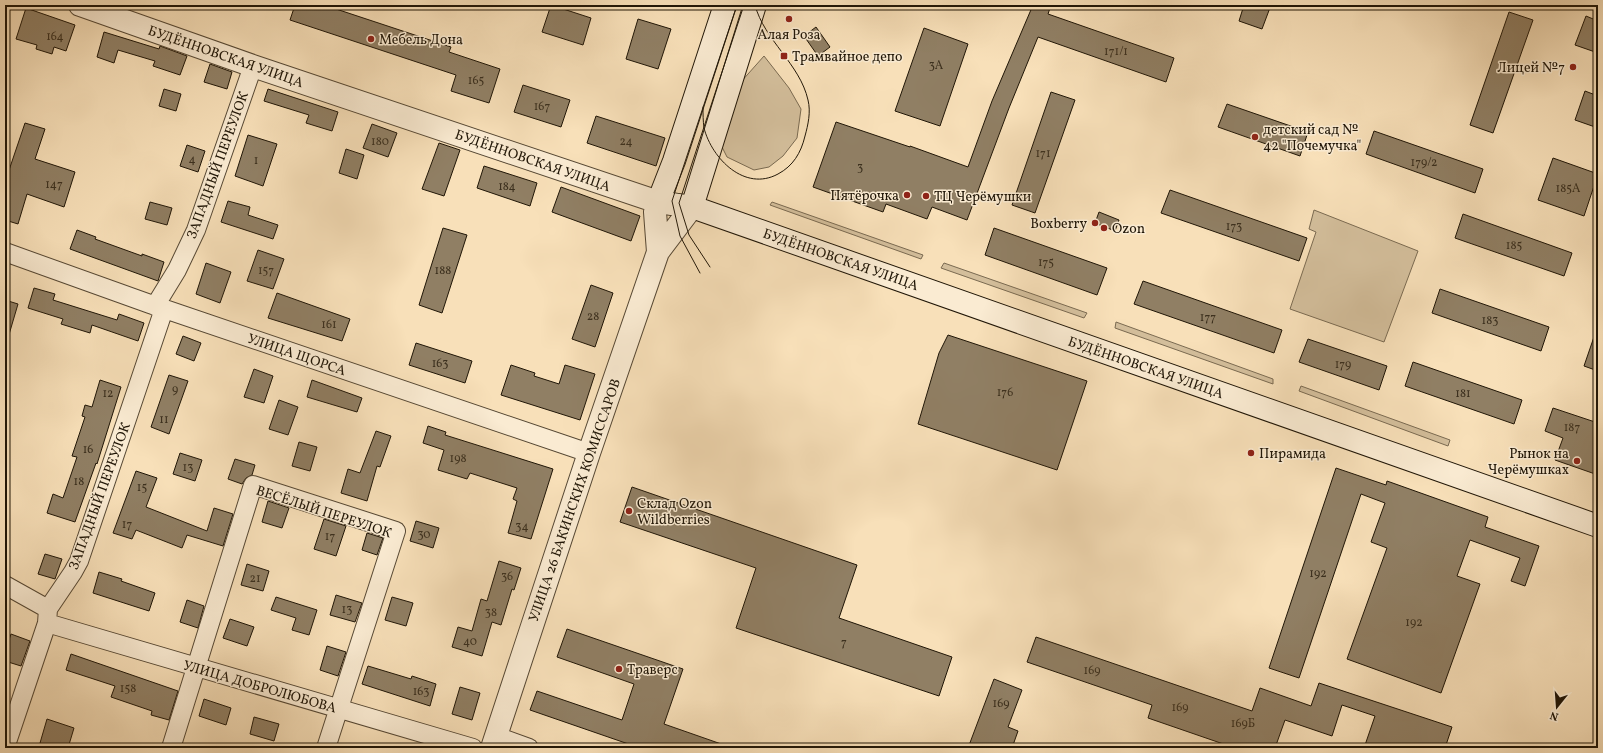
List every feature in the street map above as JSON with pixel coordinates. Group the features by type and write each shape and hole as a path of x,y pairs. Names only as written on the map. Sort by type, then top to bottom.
{"main road":[{"name":"БУДЁННОВСКАЯ УЛИЦА","path":"80,5 252,66 658,202 692,207 1598,526"},
{"name":"УЛИЦА 26 БАКИНСКИХ КОМИССАРОВ","path":"658,252 655,212 674,161 725,5"},
{"name":"УЛИЦА 26 БАКИНСКИХ КОМИССАРОВ","path":"494,742 658,252 692,207 755,5"}],"street":[{"name":"ЗАПАДНЫЙ ПЕРЕУЛОК","path":"5,748 48,616 78,561 160,307 196,230 252,66"},
{"name":"УЛИЦА ЩОРСА","path":"5,252 160,307 590,453"},
{"name":"ВЕСЁЛЫЙ ПЕРЕУЛОК","path":"171,748 253,485 396,531 340,709 326,748"},
{"name":"УЛИЦА ДОБРОЛЮБОВА","path":"5,585 48,616 196,668 473,748"},
{"path":"494,742 529,748"}],"shaded area":[{"path":"764,56 789,88 801,109 797,138 783,156 769,167 754,170 727,157 721,145 740,83"},
{"path":"772,202 923,255 921,259 770,205"},
{"path":"1314,210 1418,251 1384,342 1290,309 1316,232 1309,229"},
{"path":"944,263 1087,313 1084,318 941,268"},
{"path":"1116,322 1273,379 1273,384 1115,328"},
{"path":"1301,386 1450,440 1448,446 1299,391"}],"building":[{"path":"295,5 324,5 451,47 449,52 500,69 489,103 451,91 456,75 290,20"},
{"path":"551,5 591,18 583,45 542,32"},
{"path":"1033,5 1051,5 1048,14 1174,58 1166,82 1038,37 1009,108 967,220 932,207 927,219 886,204 883,212 813,187 836,122 968,167 992,101"},
{"path":"1244,5 1271,5 1262,29 1239,21"},
{"path":"26,8 75,25 66,51 54,47 52,54 36,49 37,45 16,39"},
{"path":"1509,12 1533,20 1493,133 1470,125"},
{"path":"1586,16 1598,21 1598,53 1575,45"},
{"path":"638,19 671,29 658,69 626,59"},
{"path":"816,27 830,47 818,56 804,36"},
{"path":"924,28 968,44 940,126 895,111"},
{"path":"104,32 159,49 160,46 187,56 180,75 153,66 155,61 118,50 114,63 97,57"},
{"path":"210,64 232,72 227,89 204,82"},
{"path":"523,85 570,100 561,127 514,112"},
{"path":"164,89 181,94 176,111 159,106"},
{"path":"268,89 338,112 332,131 306,123 309,115 264,101"},
{"path":"1585,91 1598,96 1598,128 1575,120"},
{"path":"1051,92 1075,100 1035,213 1012,205"},
{"path":"1227,104 1308,132 1300,156 1218,127"},
{"path":"596,116 665,138 656,166 587,143"},
{"path":"25,123 45,129 35,159 75,172 64,207 27,194 18,224 5,220 5,182"},
{"path":"372,124 397,133 388,157 363,148"},
{"path":"1374,131 1483,169 1475,193 1366,154"},
{"path":"248,135 277,144 263,186 235,176"},
{"path":"439,143 460,150 444,196 422,189"},
{"path":"187,145 205,151 198,172 180,166"},
{"path":"346,149 364,155 357,179 339,173"},
{"path":"1553,158 1598,174 1584,216 1538,200"},
{"path":"484,166 537,183 530,206 477,188"},
{"path":"561,187 640,216 631,241 552,212"},
{"path":"1170,190 1307,238 1299,261 1161,213"},
{"path":"228,201 250,207 248,215 278,225 273,239 221,222"},
{"path":"150,202 172,208 167,225 145,219"},
{"path":"1099,212 1119,220 1115,231 1095,223"},
{"path":"1463,214 1572,253 1564,276 1455,238"},
{"path":"443,228 467,235 442,313 419,305"},
{"path":"994,228 1107,268 1097,295 985,255"},
{"path":"77,230 96,237 95,239 142,256 142,254 164,262 158,281 70,249"},
{"path":"258,250 284,259 273,289 247,281"},
{"path":"206,263 231,272 220,303 196,294"},
{"path":"1143,281 1282,330 1274,353 1134,304"},
{"path":"591,285 613,293 595,347 572,339"},
{"path":"34,288 55,294 53,300 117,320 119,314 144,323 138,341 92,325 90,333 61,324 63,319 28,308"},
{"path":"1440,289 1549,327 1541,351 1432,313"},
{"path":"277,293 350,319 342,341 268,318"},
{"path":"5,300 18,304 8,338 5,337"},
{"path":"1596,331 1598,332 1598,371 1584,366"},
{"path":"948,335 1087,381 1057,470 918,424 939,353"},
{"path":"183,336 201,343 194,361 176,354"},
{"path":"1308,339 1387,366 1379,390 1299,362"},
{"path":"416,343 472,361 465,383 409,365"},
{"path":"1413,362 1522,400 1514,424 1405,386"},
{"path":"511,365 535,373 534,376 559,384 565,365 595,374 580,420 501,395"},
{"path":"254,369 273,376 264,403 244,397"},
{"path":"169,375 188,381 169,434 151,427"},
{"path":"100,380 121,387 97,464 96,463 75,522 47,513 53,494 63,498 77,457 72,456 85,417 82,416 85,405 92,407"},
{"path":"312,380 362,398 357,412 307,397"},
{"path":"279,400 298,407 288,435 269,429"},
{"path":"1553,408 1598,423 1598,475 1555,460 1563,438 1545,431"},
{"path":"428,426 446,432 445,435 553,469 531,539 508,533 517,501 513,499 517,488 470,473 467,479 438,470 444,450 423,443"},
{"path":"376,431 391,436 380,467 377,466 367,501 341,493 348,469 360,473"},
{"path":"299,442 317,447 310,471 292,466"},
{"path":"180,453 202,460 195,481 173,474"},
{"path":"235,459 255,465 252,475 246,478 242,484 228,479"},
{"path":"1336,468 1386,485 1387,481 1488,517 1485,527 1539,546 1525,586 1511,581 1520,558 1470,540 1457,576 1480,584 1441,693 1347,659 1387,548 1371,542 1385,503 1361,494 1299,678 1269,668"},
{"path":"136,471 157,478 146,507 207,531 214,508 233,514 223,546 187,535 182,548 136,530 132,539 113,533"},
{"path":"632,487 857,565 839,618 952,657 939,696 736,628 756,568 620,522"},
{"path":"268,501 289,508 282,528 262,522"},
{"path":"324,519 346,526 336,556 314,549"},
{"path":"416,521 439,528 433,548 410,541"},
{"path":"367,533 383,538 377,555 362,550"},
{"path":"45,554 62,559 55,579 38,574"},
{"path":"499,561 521,568 514,590 512,589 501,625 492,622 482,656 452,647 458,627 472,631 481,599 487,601"},
{"path":"247,564 269,571 263,591 241,585"},
{"path":"99,572 122,579 121,581 155,593 149,611 93,593"},
{"path":"336,595 362,603 355,622 330,615"},
{"path":"276,597 317,610 309,635 292,630 296,618 271,610"},
{"path":"392,597 413,603 406,626 385,620"},
{"path":"187,600 204,606 198,628 180,622"},
{"path":"230,619 254,627 247,646 223,638"},
{"path":"567,629 683,669 664,724 727,746 726,748 640,748 530,710 537,691 622,720 634,684 557,657"},
{"path":"11,634 30,641 21,666 5,661 5,651"},
{"path":"1036,637 1252,711 1260,688 1311,706 1319,683 1452,727 1445,748 1364,748 1375,716 1342,705 1332,736 1285,720 1275,748 1235,748 1148,718 1152,705 1027,662"},
{"path":"327,646 346,652 338,676 320,670"},
{"path":"71,654 178,691 169,720 151,715 152,711 111,697 115,686 66,670"},
{"path":"368,666 411,679 412,676 436,684 430,706 362,684"},
{"path":"994,679 1022,690 1008,727 1018,731 1012,748 968,748"},
{"path":"460,687 480,693 472,720 452,714"},
{"path":"204,699 231,708 226,725 199,716"},
{"path":"254,717 279,724 274,741 250,734"},
{"path":"47,719 74,728 68,748 55,748 40,743"}],"tram line":[{"path":"700,273 680,236 672,201 737,5"},
{"path":"710,267 689,235 679,203 744,5"},
{"path":"703,107 704,128 714,151 722,161 742,176 754,179 766,178 778,174 788,167 799,153 808,123 808,100 798,75 766,30 755,5"}],"place":[{"name":"Алая Роза","path":"789,19"},
{"name":"Мебель Дона","path":"371,39"},
{"name":"Трамвайное депо","path":"784,56"},
{"name":"Лицей №7","path":"1573,67"},
{"name":"детский сад № 42 \"Почемучка\"","path":"1255,137"},
{"name":"Пятёрочка","path":"907,195"},
{"name":"ТЦ Черёмушки","path":"926,196"},
{"name":"Boxberry","path":"1095,223"},
{"name":"Ozon","path":"1104,228"},
{"name":"Пирамида","path":"1251,453"},
{"name":"Рынок на Черёмушках","path":"1577,461"},
{"name":"Склад Ozon Wildberries","path":"629,511"},
{"name":"Траверс","path":"619,669"}]}
